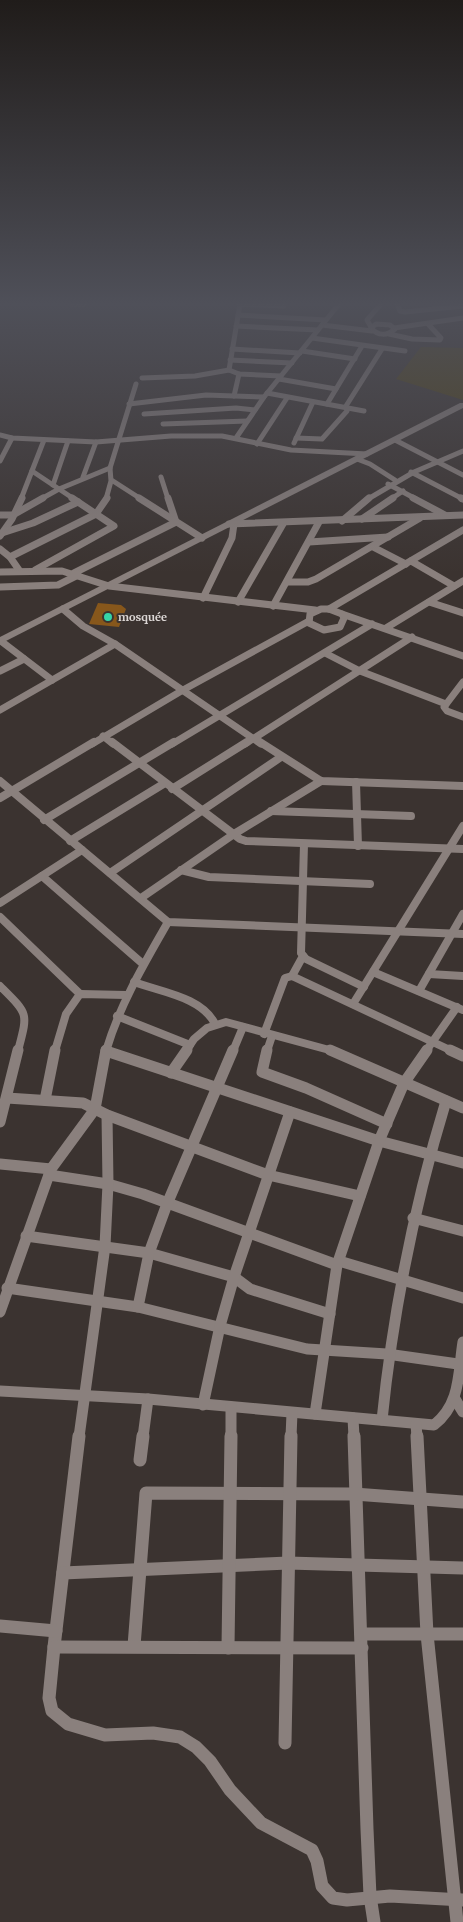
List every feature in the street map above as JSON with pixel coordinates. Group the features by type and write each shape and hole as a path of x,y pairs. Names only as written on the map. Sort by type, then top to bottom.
{"main road":[{"path":"0,641 463,405"}],"street":[{"path":"10,556 96,514 108,495 113,481 110,468 133,394"},
{"path":"327,404 333,394"},
{"path":"296,438 323,438 348,411 346,406 354,394"},
{"path":"129,404 206,395 266,395 346,406 364,411"},
{"path":"236,438 266,395"},
{"path":"257,444 287,398"},
{"path":"154,401 163,424 171,436"},
{"path":"291,450 313,402"},
{"path":"144,414 236,408 255,410"},
{"path":"163,424 247,421"},
{"path":"0,435 12,438 96,442 118,442 171,436 214,435 291,450 367,454"},
{"path":"0,460 12,438"},
{"path":"2,534 13,515 44,440"},
{"path":"395,440 463,474"},
{"path":"53,485 68,441"},
{"path":"83,477 96,442"},
{"path":"342,521 363,501 388,484 435,461 463,451"},
{"path":"358,459 395,480"},
{"path":"0,515 13,515 83,477 110,468"},
{"path":"32,471 114,526 34,570"},
{"path":"411,472 463,499"},
{"path":"160,477 176,522"},
{"path":"113,481 202,538"},
{"path":"388,484 445,516"},
{"path":"360,520 402,491"},
{"path":"2,534 32,523 78,502"},
{"path":"203,598 232,538 231,524 283,524 463,515"},
{"path":"287,582 308,582 316,579 423,517"},
{"path":"0,587 58,584 176,522"},
{"path":"273,606 319,522"},
{"path":"238,602 283,524"},
{"path":"329,609 463,530"},
{"path":"309,542 388,537"},
{"path":"373,547 408,562 454,586"},
{"path":"0,549 10,556 19,570"},
{"path":"0,572 34,570 76,574 109,586 273,606 315,610 329,609 463,656"},
{"path":"386,628 463,581"},
{"path":"429,602 463,613"},
{"path":"63,609 83,626 115,644 280,757 321,780 463,786"},
{"path":"0,798 183,690 308,621 310,614 315,610"},
{"path":"308,621 319,630 334,630 344,623 342,614"},
{"path":"44,820 372,624"},
{"path":"172,788 254,739 412,637"},
{"path":"0,641 52,680"},
{"path":"0,710 115,644"},
{"path":"325,653 360,670 446,704"},
{"path":"0,671 24,659"},
{"path":"463,682 444,707 447,711 463,717"},
{"path":"103,736 246,841 463,849"},
{"path":"110,873 201,809 280,757"},
{"path":"141,898 234,834 321,780"},
{"path":"0,781 44,820 168,922 463,934"},
{"path":"356,782 358,846"},
{"path":"70,841 165,783"},
{"path":"271,812 411,816"},
{"path":"353,1004 463,826"},
{"path":"304,844 301,953 303,956 364,987"},
{"path":"0,903 82,850"},
{"path":"181,870 209,877 370,884"},
{"path":"42,876 144,964"},
{"path":"419,991 463,914"},
{"path":"0,917 80,994 126,995"},
{"path":"0,1312 50,1172 96,1109 106,1051 126,995 168,922"},
{"path":"292,976 303,956"},
{"path":"315,1414 323,1348 338,1263 379,1141 404,1083 432,1041 460,1008 373,972"},
{"path":"429,974 463,976"},
{"path":"386,1124 306,1088 262,1072 261,1068 268,1035 285,978 292,976 463,1056"},
{"path":"134,982 201,1006 210,1014 215,1024"},
{"path":"0,986 22,1008 26,1019 0,1122"},
{"path":"45,1100 63,1022 71,1004 80,994"},
{"path":"117,1016 190,1044"},
{"path":"171,1073 190,1044 207,1028 226,1022 268,1035 328,1049 463,1108"},
{"path":"138,1307 148,1253 243,1027"},
{"path":"106,1051 216,1089 379,1141 429,1152 463,1163"},
{"path":"7,1098 83,1103 107,1115 268,1175 360,1196"},
{"path":"382,1420 387,1354 399,1280 429,1152 446,1101"},
{"path":"203,1405 220,1326 234,1277 250,1235 290,1112"},
{"path":"107,1115 108,1184 105,1246 84,1394 54,1647 49,1698 52,1711 68,1724 105,1735 153,1733 180,1738 196,1747 210,1761 230,1790 261,1823 312,1850 318,1856 323,1890 330,1897 339,1900 370,1896 460,1900"},
{"path":"0,1164 108,1184 143,1194 250,1235 338,1263 463,1298"},
{"path":"413,1218 463,1231"},
{"path":"26,1236 148,1253 234,1277 250,1289 330,1314"},
{"path":"7,1288 138,1307 307,1349 323,1348 387,1354 458,1364"},
{"path":"0,1390 148,1399 434,1425 443,1420 456,1399 458,1364 463,1342"},
{"path":"140,1460 148,1399"},
{"path":"456,1399 463,1412"},
{"path":"228,1648 231,1407"},
{"path":"285,1744 288,1495 292,1413"},
{"path":"353,1418 354,1494 362,1648 370,1896 374,1922"},
{"path":"416,1424 428,1634 460,1900 457,1922"},
{"path":"134,1646 146,1493 354,1494 463,1502"},
{"path":"63,1572 288,1563 463,1568"},
{"path":"0,1626 56,1631"},
{"path":"361,1634 463,1634"},
{"path":"54,1647 362,1648"}],"shaded area":[{"path":"443,394 463,394 463,400"}],"building":[{"name":"mosquée","path":"98,603 121,605 126,609 119,627 89,624"}],"place":[{"name":"mosquée","path":"108,617"}]}
